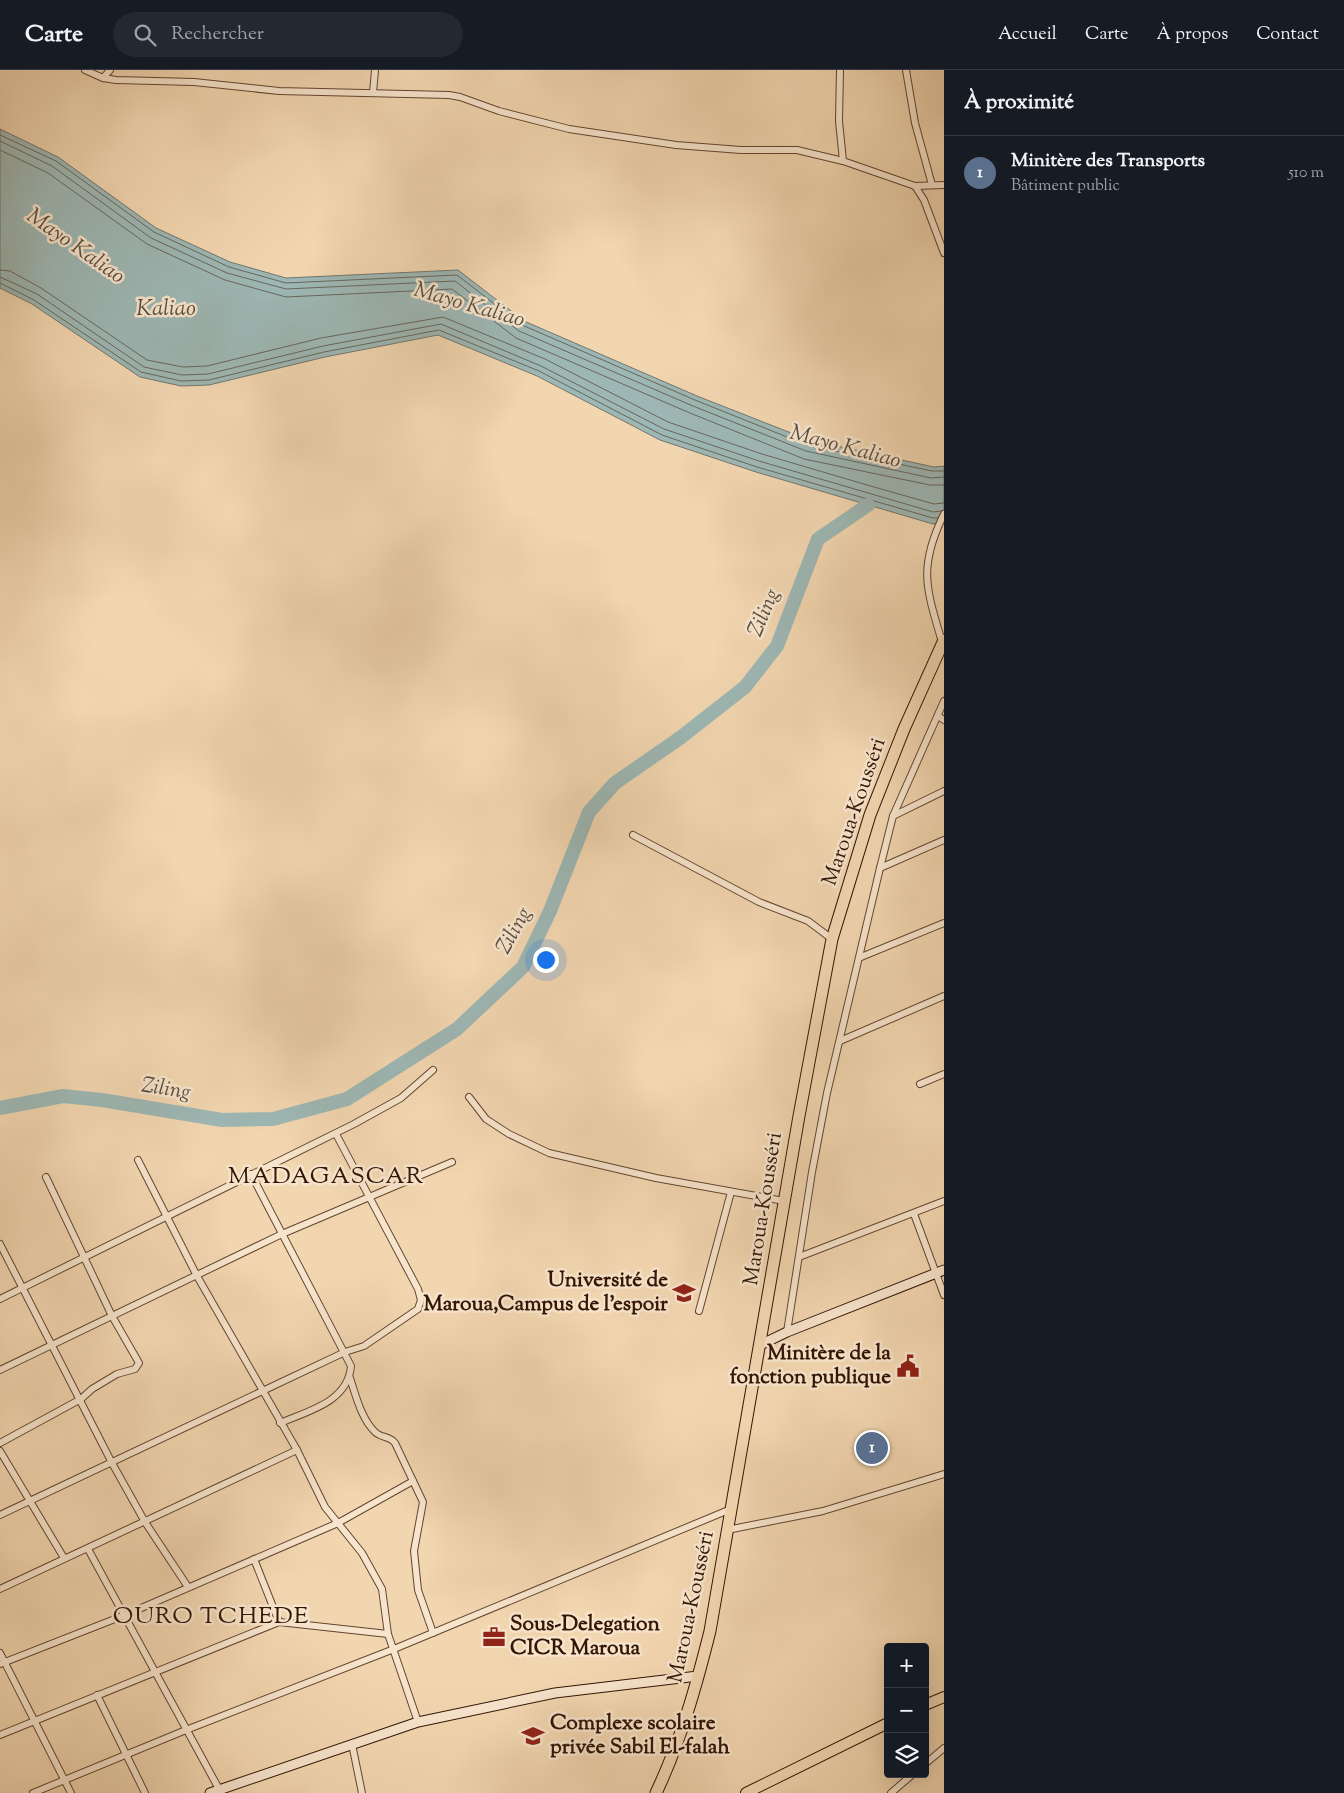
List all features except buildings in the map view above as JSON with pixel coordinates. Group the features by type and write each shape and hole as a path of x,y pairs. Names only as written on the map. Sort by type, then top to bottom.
{"highway":[{"name":"Maroua-Kousséri","path":"657,1792 674,1753 710,1631 784,1201 832,939 870,815 904,729 943,642"}],"main road":[{"path":"760,1345 787,1332 940,1271"},
{"path":"210,1793 418,1722 555,1693 698,1676"},
{"path":"929,1703 944,1696"},
{"path":"746,1793 884,1725"}],"street":[{"path":"84,70 102,78 194,82 279,91 448,95 499,111 570,129 676,145 741,150 797,150 842,160 914,186 944,185"},
{"path":"102,78 110,70"},
{"path":"373,93 375,70"},
{"path":"840,70 839,121 842,160"},
{"path":"906,70 915,123 932,185"},
{"path":"914,186 924,200 944,253"},
{"path":"943,642 929,597 927,576 928,553 944,514"},
{"path":"787,1332 812,1172 880,868 893,816 944,701"},
{"path":"938,716 944,720"},
{"path":"893,816 944,791"},
{"path":"633,835 759,902 808,921 832,939"},
{"path":"880,868 944,840"},
{"path":"861,957 944,923"},
{"path":"840,1041 944,996"},
{"path":"0,1299 166,1215 336,1134 402,1098 433,1070"},
{"path":"920,1084 944,1074"},
{"path":"469,1097 486,1119 509,1134 549,1153 731,1192 784,1201"},
{"path":"0,1515 263,1390 345,1352 364,1346 418,1308 421,1300 418,1289 336,1134"},
{"path":"138,1160 198,1276 296,1450 325,1507 362,1553 382,1589 388,1634 418,1722"},
{"path":"0,1370 282,1234 452,1162"},
{"path":"251,1174 345,1352 351,1366 350,1378 367,1422 376,1434 392,1438 423,1502 414,1543 418,1590 433,1633"},
{"path":"0,1443 81,1399 92,1389 117,1374 138,1367 138,1359 112,1316 46,1177"},
{"path":"699,1311 731,1192"},
{"path":"799,1257 944,1201"},
{"path":"914,1214 940,1271 944,1295"},
{"path":"0,1244 81,1399 112,1463 145,1522 188,1587"},
{"path":"280,1423 332,1400 350,1378"},
{"path":"0,1589 296,1450"},
{"path":"0,1452 28,1502 64,1558"},
{"path":"727,1530 823,1511 944,1474"},
{"path":"2,1663 125,1615 338,1524 413,1481"},
{"path":"33,1793 186,1730 394,1649 732,1509"},
{"path":"88,1549 219,1789"},
{"path":"254,1559 279,1622"},
{"path":"0,1734 279,1622 388,1634"},
{"path":"0,1653 2,1663 71,1793"},
{"path":"97,1695 145,1793"},
{"path":"352,1744 362,1793"},
{"path":"929,1761 944,1748"},
{"path":"891,1793 908,1778"}],"water":[{"name":"Kaliao","path":"0,129 58,157 156,228 230,262 286,278 458,270 524,321 697,396 809,440 934,467 944,466 944,522 933,524 756,472 660,440 537,376 438,335 325,357 209,385 181,386 140,377 32,304 0,288"}],"waterway":[{"name":"Ziling","path":"0,1108 63,1096 102,1100 222,1120 273,1119 347,1099 457,1029 523,967 550,911 589,812 615,783 680,738 745,687 777,646 818,539 868,505"}],"place":[{"name":"Université de Maroua,Campus de l'espoir","path":"684,1293"},
{"name":"Minitère de la fonction publique","path":"908,1366"},
{"name":"Minitère des Transports","path":"872,1448"},
{"name":"Sous-Delegation CICR Maroua","path":"494,1637"},
{"name":"Complexe scolaire privée Sabil El-falah","path":"533,1736"}],"district":[{"name":"MADAGASCAR","path":"326,1177"},
{"name":"OURO TCHEDE","path":"211,1617"}],"water label":[{"name":"Mayo Kaliao","path":"75,247"},
{"name":"Mayo Kaliao","path":"469,306"},
{"name":"Mayo Kaliao","path":"845,448"}]}
